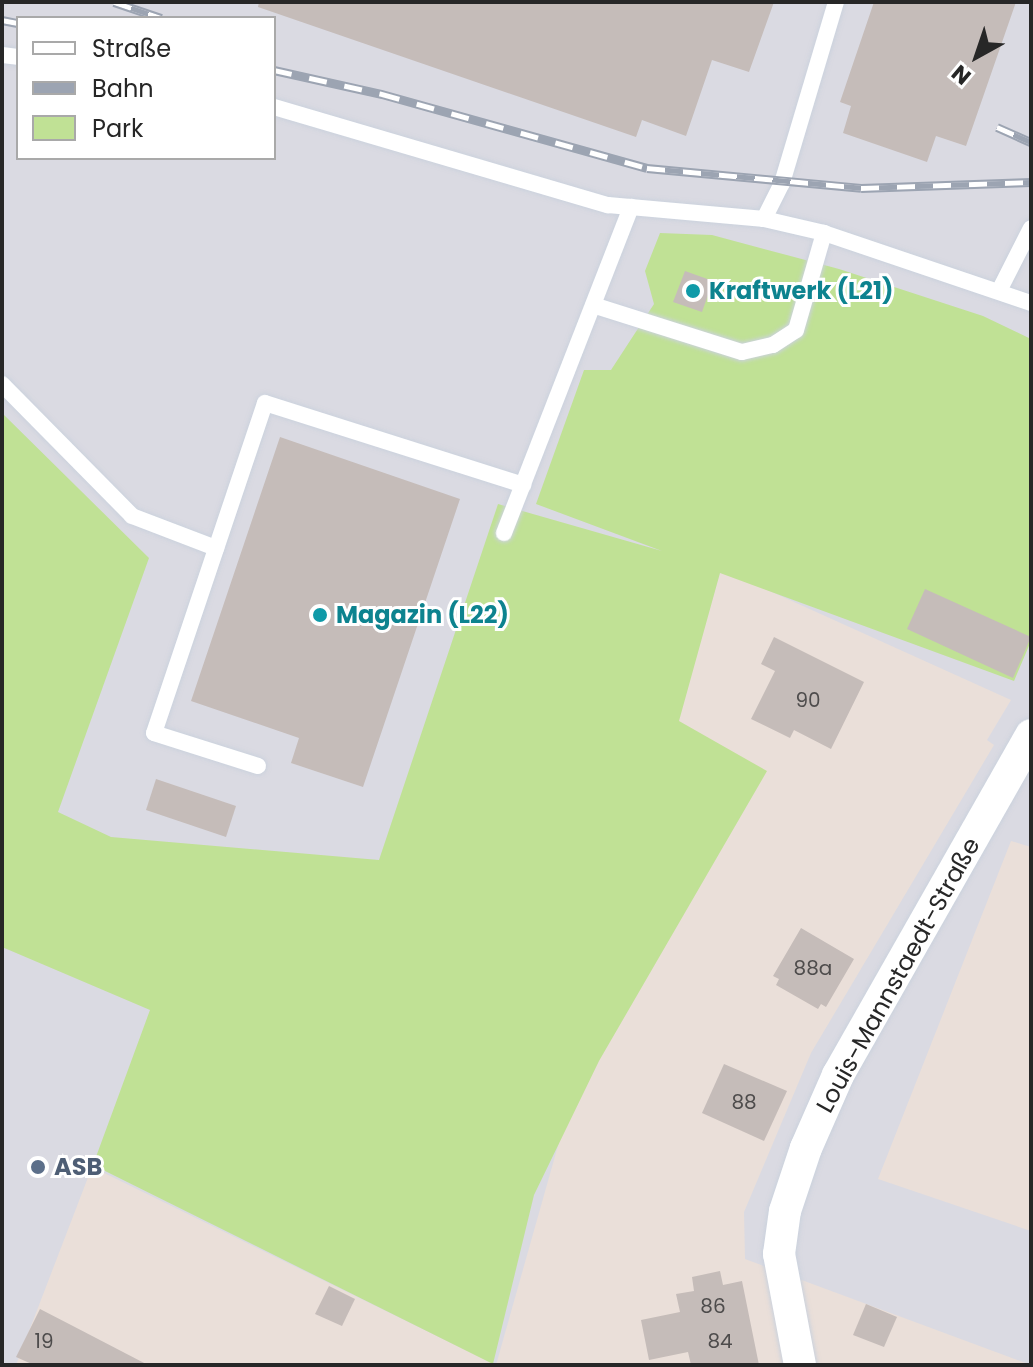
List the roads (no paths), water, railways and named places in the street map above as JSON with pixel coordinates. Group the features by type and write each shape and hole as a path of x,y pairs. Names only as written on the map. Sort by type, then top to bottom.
{"street":[{"name":"Louis-Mannstaedt-Straße","path":"800,1365 779,1254 785,1211 806,1148 838,1075 1031,735"}],"lane":[{"path":"764,219 782,183 836,2"},
{"path":"276,108 551,190 631,207 764,219 824,233 1000,289 1031,303"},
{"path":"504,533 596,306 631,207"},
{"path":"1000,289 1031,228"},
{"path":"596,306 742,352 773,345 796,330 824,233"},
{"path":"2,384 132,516 216,548"},
{"path":"258,766 154,733 265,403 523,485"}],"railway":[{"path":"114,2 155,16"},
{"path":"2,20 16,23"},
{"path":"276,70 382,94 647,168 861,188 1031,182"},
{"path":"997,127 1031,142"}],"place":[{"name":"Kraftwerk (L21)","path":"693,291"},
{"name":"Magazin (L22)","path":"320,615"},
{"name":"ASB","path":"38,1167"}]}
